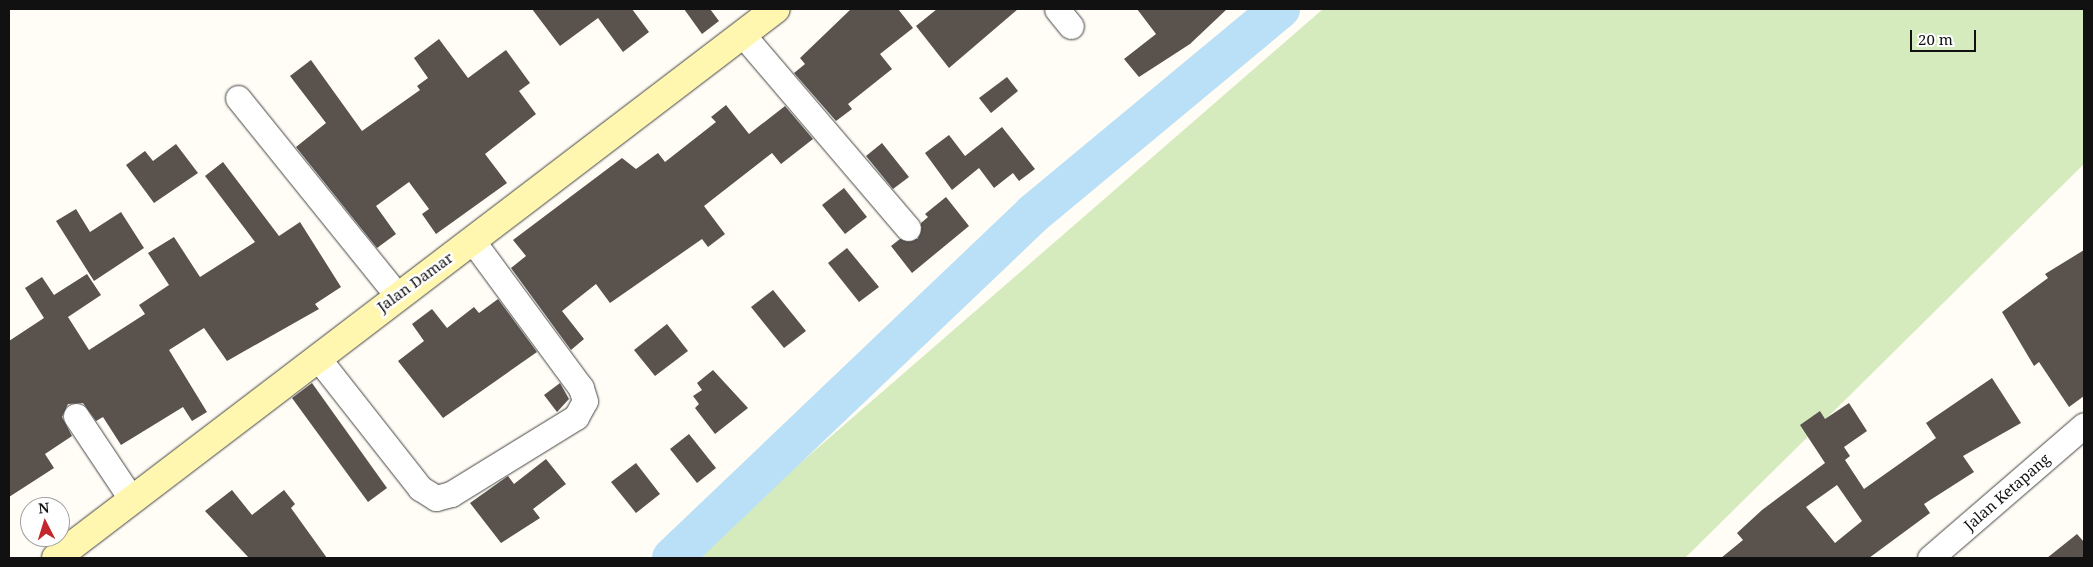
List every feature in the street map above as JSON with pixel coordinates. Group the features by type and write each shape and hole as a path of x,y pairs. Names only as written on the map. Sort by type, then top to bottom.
{"street":[{"name":"Jalan Damar","path":"56,558 397,295 776,9"},
{"path":"743,35 908,228"},
{"path":"238,98 397,295"},
{"path":"317,357 420,488 436,498 451,494 576,417 586,401 581,388 472,240"},
{"path":"76,416 132,500"},
{"name":"Jalan Ketapang","path":"1930,558 2084,425"}],"green space":[{"path":"1323,9 2084,9 2084,164 1685,558 691,558"}],"building":[{"path":"532,9 632,9 649,32 623,52 598,18 560,46"},
{"path":"684,9 710,9 719,21 702,34"},
{"path":"851,9 898,9 913,28 880,54 892,69 848,104 852,109 836,121 794,73 805,64 800,58"},
{"path":"937,9 1018,9 949,68 916,26"},
{"path":"1137,9 1227,9 1190,44 1139,77 1124,59 1156,34"},
{"path":"439,39 468,78 506,50 530,83 519,91 536,114 485,154 507,183 436,234 422,214 429,209 409,182 376,206 396,234 377,248 296,147 326,123 290,76 311,60 362,131 420,90 417,86 428,78 414,58"},
{"path":"1007,77 1018,91 991,113 979,98"},
{"path":"726,105 749,134 785,106 813,139 781,164 772,153 704,206 725,234 708,247 702,239 610,303 596,284 562,311 584,339 571,350 511,268 526,256 513,240 622,158 636,169 658,153 665,162 716,122 711,117"},
{"path":"1002,127 1035,169 1019,181 1013,173 994,188 979,168 952,190 925,153 949,135 965,156"},
{"path":"882,143 909,177 893,189 866,156"},
{"path":"176,144 198,173 154,203 126,165 145,151 153,161"},
{"path":"223,162 279,236 300,222 341,287 315,304 319,309 227,361 204,328 169,350 207,412 192,421 183,407 121,445 103,417 96,421 83,403 68,404 62,417 72,436 45,454 54,468 9,497 9,341 44,318 25,288 42,277 54,295 87,274 101,295 68,317 89,350 145,314 139,305 169,285 148,253 174,237 200,277 255,242 205,176"},
{"path":"844,188 867,217 845,234 822,205"},
{"path":"946,197 969,226 912,273 891,246 900,239 918,239 921,223 928,217 925,214"},
{"path":"76,209 90,232 121,212 144,248 94,281 56,221"},
{"path":"847,248 879,287 859,302 828,263"},
{"path":"2084,250 2084,396 2069,407 2039,362 2034,366 2002,312 2048,278 2045,274"},
{"path":"773,290 806,331 784,348 751,307"},
{"path":"498,299 537,352 443,418 398,361 424,341 412,324 432,309 447,328 474,307 479,313"},
{"path":"667,324 688,351 655,376 634,350"},
{"path":"713,370 748,408 715,434 695,408 699,404 693,396 702,390 697,383"},
{"path":"1992,378 2021,423 1963,456 1974,472 1924,504 1930,513 1869,558 1721,558 1743,540 1737,533 1762,510 1825,463 1800,425 1820,411 1825,419 1849,403 1867,431 1844,447 1850,456 1845,460 1864,489 1936,438 1926,423","holes":["1837,485 1862,521 1835,543 1806,507"]},
{"path":"312,383 387,488 368,502 292,398"},
{"path":"560,383 569,399 557,412 544,395"},
{"path":"689,434 716,468 697,483 670,449"},
{"path":"546,459 566,484 533,509 540,518 501,543 470,503 508,476 514,484"},
{"path":"636,463 660,494 636,513 611,482"},
{"path":"232,490 252,515 284,490 295,504 291,508 327,558 249,558 205,511"},
{"path":"2077,534 2084,542 2084,558 2047,558"}],"waterway":[{"path":"672,558 1034,213 1280,9"}]}
